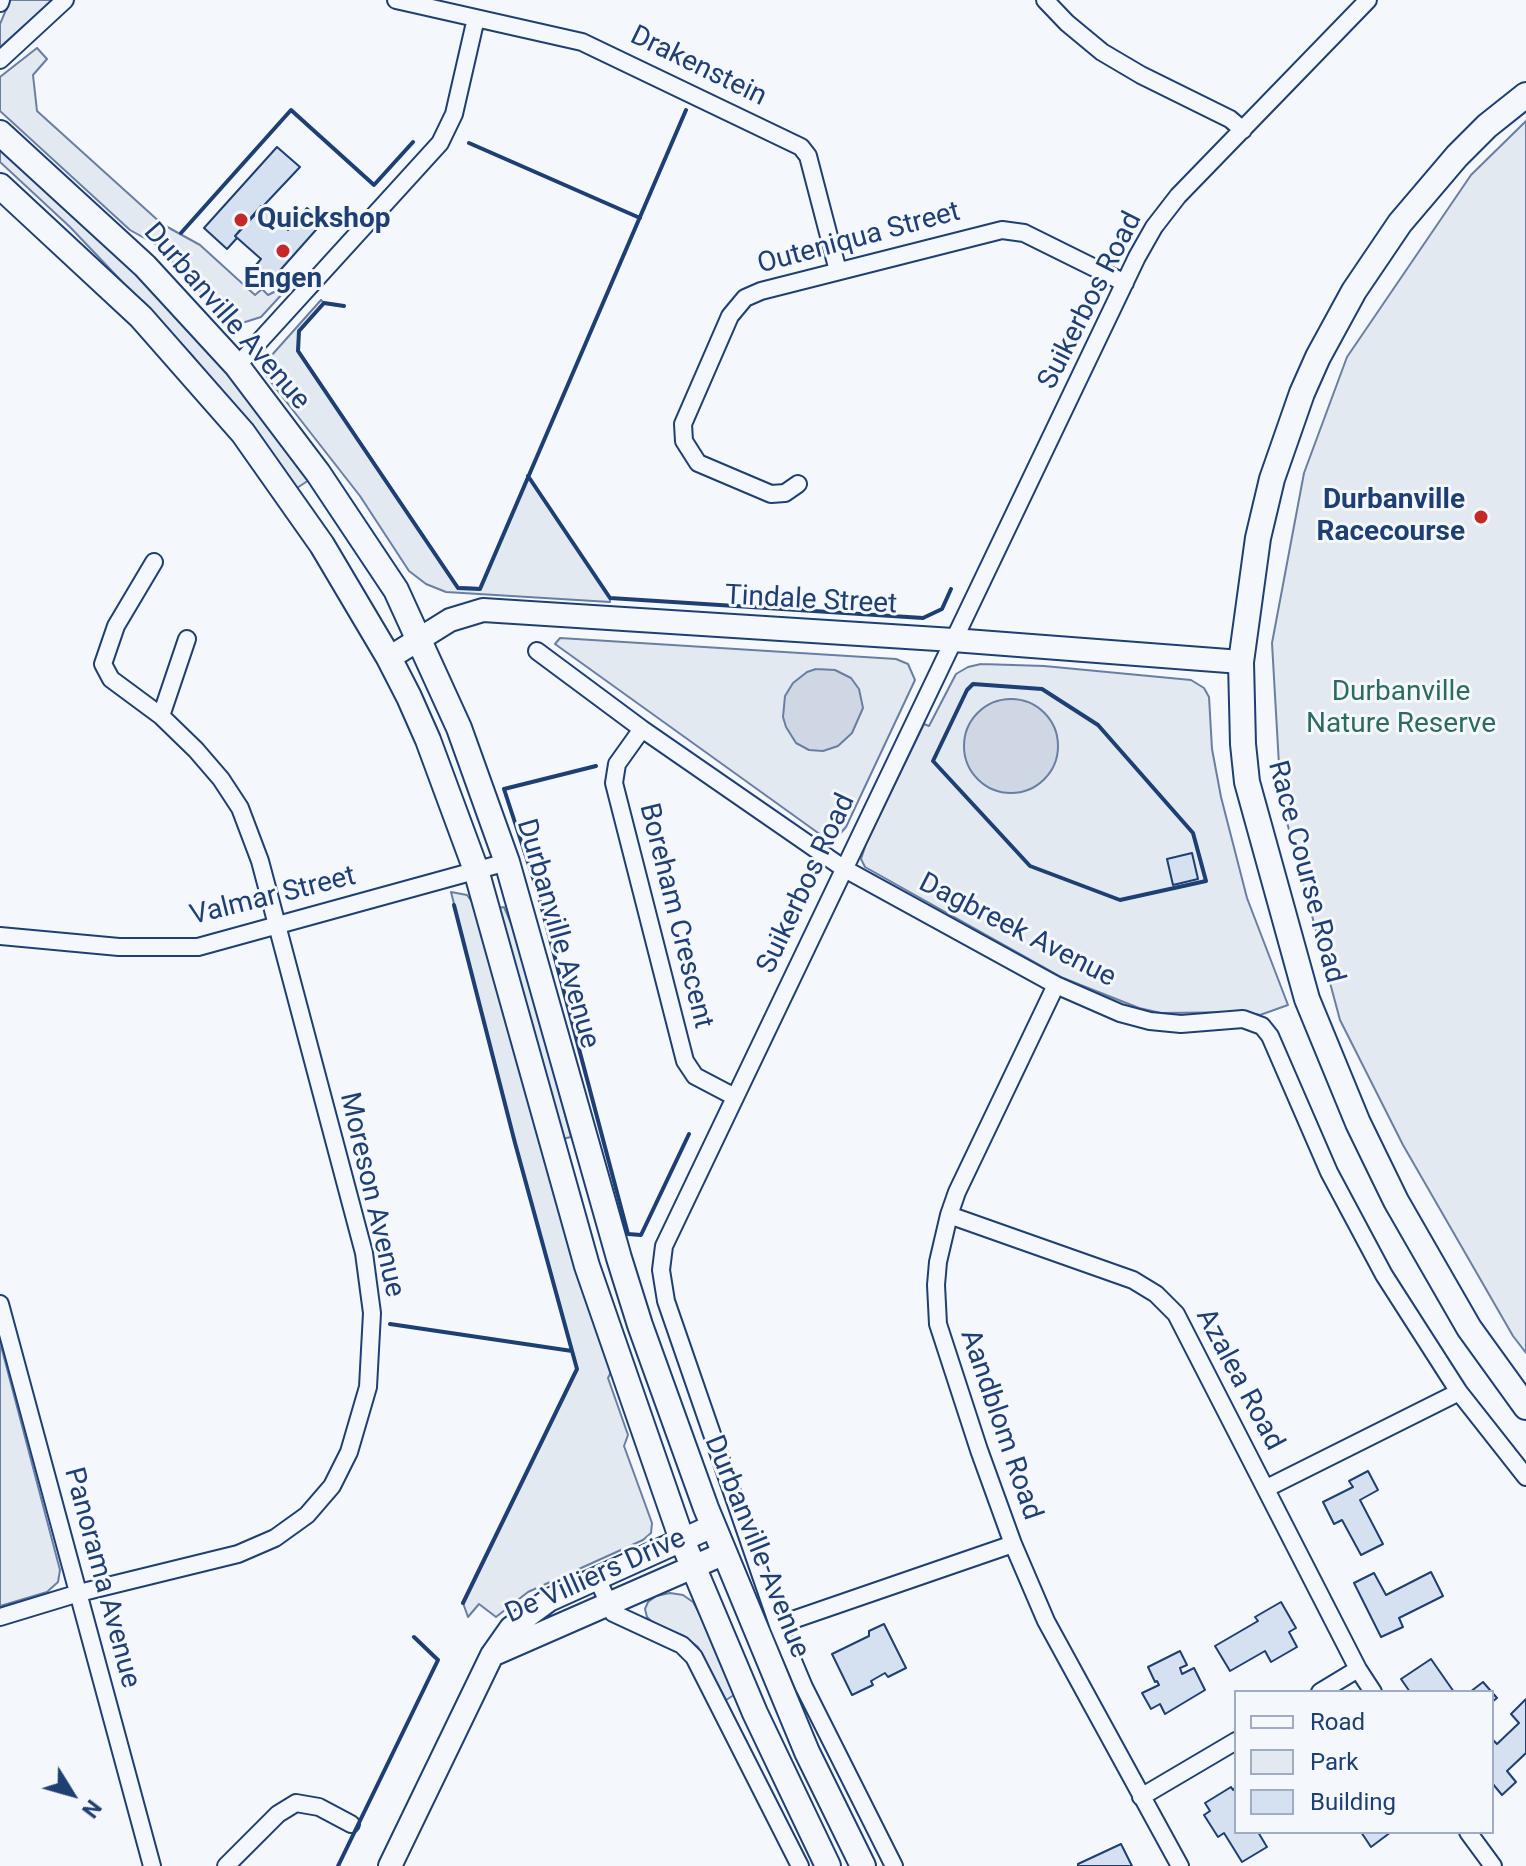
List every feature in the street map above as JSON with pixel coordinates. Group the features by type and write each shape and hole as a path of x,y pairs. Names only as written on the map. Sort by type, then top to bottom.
{"main road":[{"name":"Race Course Road","path":"1526,95 1487,126 1457,156 1400,223 1354,291 1318,357 1272,479 1258,538 1241,662 1247,782 1307,999 1358,1123 1396,1201 1469,1328 1526,1407"},
{"name":"Durbanville Avenue","path":"0,133 145,266 237,366 294,439 396,590 459,728 507,862 619,1258 713,1526 807,1752 863,1866"},
{"path":"0,186 130,306 219,404 297,507 389,658 428,740 476,870 587,1266 682,1540 755,1713 828,1866"},
{"name":"Tindale Street","path":"389,658 460,615 483,610 1241,662"},
{"name":"De Villiers Drive","path":"390,1866 500,1640 525,1615 549,1600 713,1526"},
{"name":"De Villiers Drive","path":"492,1655 725,1553"}],"street":[{"path":"0,60 65,0"},
{"name":"Drakenstein","path":"396,0 582,42 801,147 808,156 838,271"},
{"path":"1045,0 1102,52 1230,119 1243,130"},
{"name":"Suikerbos Road","path":"894,1866 804,1687 778,1625 676,1336 661,1280 662,1258 668,1235 843,868 1154,227 1167,209 1368,0"},
{"path":"237,366 440,143 454,114 476,18"},
{"name":"Outeniqua Street","path":"798,484 785,493 771,494 698,463 684,441 683,424 730,316 739,303 753,293 1010,229 1125,283"},
{"name":"Moreson Avenue","path":"0,1617 79,1593 238,1554 275,1538 307,1515 332,1486 349,1452 368,1387 372,1343 364,1253 260,861 240,808 221,779 161,716 108,676 103,664 116,626 154,562"},
{"path":"161,716 187,639"},
{"name":"Dagbreek Avenue","path":"537,651 642,729 843,868 1056,985 1120,1013 1150,1021 1181,1024 1243,1019 1262,1026 1270,1036 1329,1172 1414,1324 1459,1392 1526,1477"},
{"name":"Boreham Crescent","path":"642,729 617,764 614,783 685,1061 690,1072 700,1080 735,1097"},
{"name":"Valmar Street","path":"0,936 119,947 198,947 507,862"},
{"name":"Aandblom Road","path":"1056,985 957,1192 937,1273 938,1324 946,1355 1013,1544 1046,1621 1180,1866"},
{"name":"Azalea Road","path":"949,1215 1120,1274 1156,1294 1184,1326 1358,1669 1372,1690"},
{"name":"Panorama Avenue","path":"0,1304 152,1866"},
{"path":"1267,1488 1459,1392"},
{"path":"778,1625 1013,1544"},
{"path":"597,1578 613,1613 682,1645 694,1657 800,1866"},
{"path":"1323,1690 1358,1669"},
{"path":"1141,1797 1234,1742"},
{"path":"226,1866 278,1814 296,1803 319,1807 351,1824"},
{"path":"1469,1834 1493,1866"}],"green space":[{"path":"10,0 53,0 0,47 0,24"},
{"path":"37,48 47,59 33,75 37,111 162,224 200,245 255,295 262,289 268,295 278,290 284,292 261,317 242,323 224,317 157,245 130,230 0,111 0,77"},
{"name":"Durbanville Nature Reserve","path":"1526,121 1526,1353 1513,1336 1403,1145 1340,1020 1281,800 1272,643 1304,473 1347,357 1471,175"},
{"path":"0,148 138,274 218,360 309,480 297,488 259,436 190,353 70,227 0,162"},
{"path":"321,300 324,303 299,331 299,351 458,587 480,588 528,476 610,602 446,592 426,584 409,571 360,496 267,377 266,367 271,356"},
{"path":"560,638 896,659 908,664 915,680 846,827 839,835 827,837 555,644"},
{"path":"981,664 1044,666 1191,680 1204,688 1209,697 1212,749 1221,797 1247,898 1288,1005 1260,1015 1246,1012 1161,1013 1139,1008 1063,978 865,867 861,859 866,844 924,724 929,726 956,674"},
{"path":"451,892 467,895 475,906 559,1211 611,1372 608,1378 628,1435 624,1446 652,1523 651,1533 643,1540 528,1592 496,1617 479,1604 468,1617 463,1603 577,1369"},
{"path":"504,907 519,942 571,1137 562,1139 499,908"},
{"path":"0,1342 60,1570 58,1582 47,1592 0,1606"},
{"path":"670,1593 683,1595 693,1602 702,1618 734,1695 726,1700 698,1647 647,1617 645,1609 648,1602 656,1596"}],"shaded area":[{"path":"816,669 835,670 851,678 859,689 863,708 852,733 838,746 823,751 809,750 796,743 783,717 785,696 793,683"},
{"path":"1011,699 1029,702 1044,713 1055,728 1058,746 1055,764 1044,779 1029,790 1011,793 993,790 978,779 967,764 964,746 967,728 978,713 993,702"}],"building":[{"path":"277,147 300,167 235,236 237,238 227,249 204,228"},
{"path":"261,206 288,230 307,208 323,222 267,285 251,271 261,259 235,236"},
{"path":"1192,853 1198,879 1173,885 1167,859"},
{"path":"1368,1471 1378,1490 1360,1500 1383,1544 1361,1555 1342,1520 1334,1524 1323,1502 1353,1487 1349,1481"},
{"path":"1431,1572 1443,1596 1399,1618 1403,1627 1381,1637 1354,1583 1374,1573 1386,1595"},
{"path":"1281,1602 1296,1628 1289,1632 1297,1647 1271,1662 1265,1651 1230,1671 1215,1646 1258,1621 1255,1617"},
{"path":"884,1624 906,1668 888,1677 885,1673 871,1681 873,1685 852,1695 832,1654 869,1636 869,1631"},
{"path":"1180,1651 1187,1665 1180,1668 1182,1674 1194,1668 1205,1690 1165,1714 1160,1704 1151,1709 1142,1693 1159,1685 1148,1667"},
{"path":"1431,1659 1453,1690 1409,1690 1401,1679"},
{"path":"1483,1682 1490,1690 1473,1690"},
{"path":"1526,1699 1526,1753 1507,1771 1516,1782 1502,1795 1494,1785 1494,1741 1497,1744 1519,1723 1511,1714"},
{"path":"1231,1787 1234,1789 1234,1834 1259,1834 1267,1847 1242,1862 1224,1833 1218,1837 1204,1815 1210,1811 1205,1803"},
{"path":"1362,1834 1388,1834 1371,1847"},
{"path":"1121,1844 1132,1866 1078,1866 1078,1864"}],"wall":[{"path":"181,233 291,110 374,185 413,142"},
{"path":"344,306 324,303 299,331 298,351 458,588 480,589 686,110"},
{"path":"469,143 640,218"},
{"path":"528,476 610,598 923,618 942,609 951,589"},
{"path":"973,684 1042,689 1098,725 1193,833 1206,881 1120,900 1030,866 933,761 967,690 973,684"},
{"path":"596,766 504,789 537,890 628,1234 641,1235 689,1134"},
{"path":"454,905 577,1369 463,1603"},
{"path":"390,1324 572,1351"},
{"path":"338,1866 438,1660 414,1637"}],"place":[{"name":"Quickshop","path":"241,220"},
{"name":"Engen","path":"283,251"},
{"name":"Durbanville Racecourse","path":"1481,517"}]}
